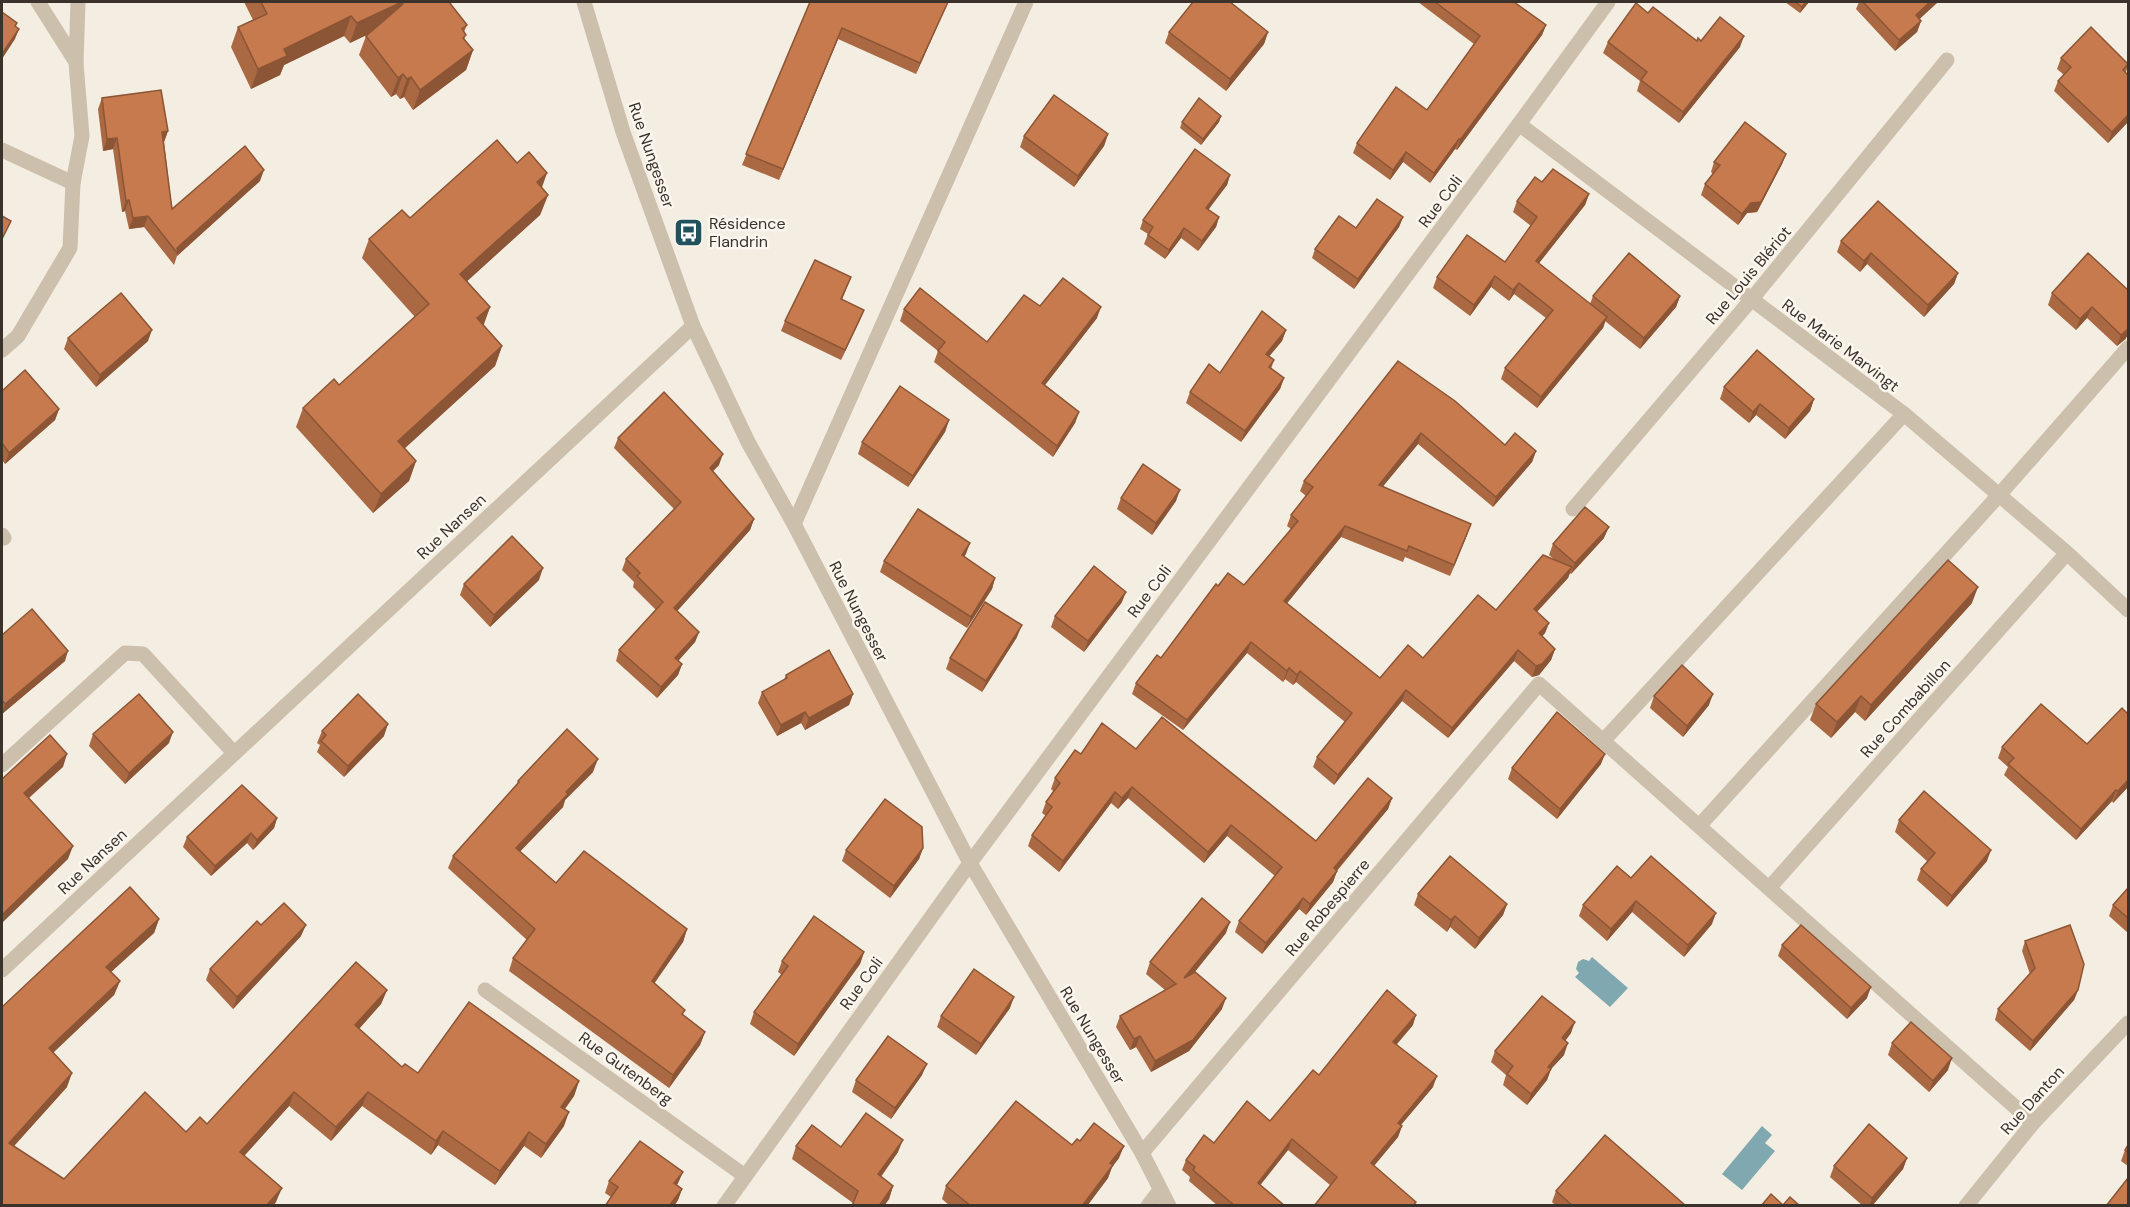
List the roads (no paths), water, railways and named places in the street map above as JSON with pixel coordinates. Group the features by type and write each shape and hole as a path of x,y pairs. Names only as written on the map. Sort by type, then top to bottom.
{"street":[{"path":"38,2 76,63"},
{"path":"2,350 18,336 69,248 73,183 82,136 76,63 78,2"},
{"name":"Rue Nungesser","path":"584,2 623,132 693,326 748,442 794,524 970,863 1142,1153 1169,1206"},
{"path":"794,524 1026,2"},
{"name":"Rue Coli","path":"724,1206 970,863 1608,2"},
{"name":"Rue Louis Blériot","path":"1573,509 1751,300 1947,60"},
{"name":"Rue Marie Marvingt","path":"1519,124 1904,414 2000,494 2128,609"},
{"path":"2,150 73,183"},
{"name":"Rue Nansen","path":"2,970 693,326"},
{"path":"1700,825 2000,494 2128,348"},
{"path":"1904,414 1604,740 2033,1123"},
{"name":"Rue Combabillon","path":"1770,887 2067,553"},
{"path":"2,765 124,652 143,654 234,753"},
{"name":"Rue Robespierre","path":"1142,1153 1539,684 1604,740"},
{"name":"Rue Gutenberg","path":"485,990 745,1176"},
{"name":"Rue Danton","path":"1966,1206 2033,1123 2128,1023"},
{"path":"1148,1206 1160,1190"}],"water":[{"path":"1592,957 1628,988 1610,1007 1575,977 1579,973 1576,969 1578,962 1583,959 1589,961"},
{"path":"1762,1126 1772,1135 1765,1143 1775,1151 1742,1190 1722,1174"}],"place":[{"name":"Résidence Flandrin","path":"688,232"}]}
